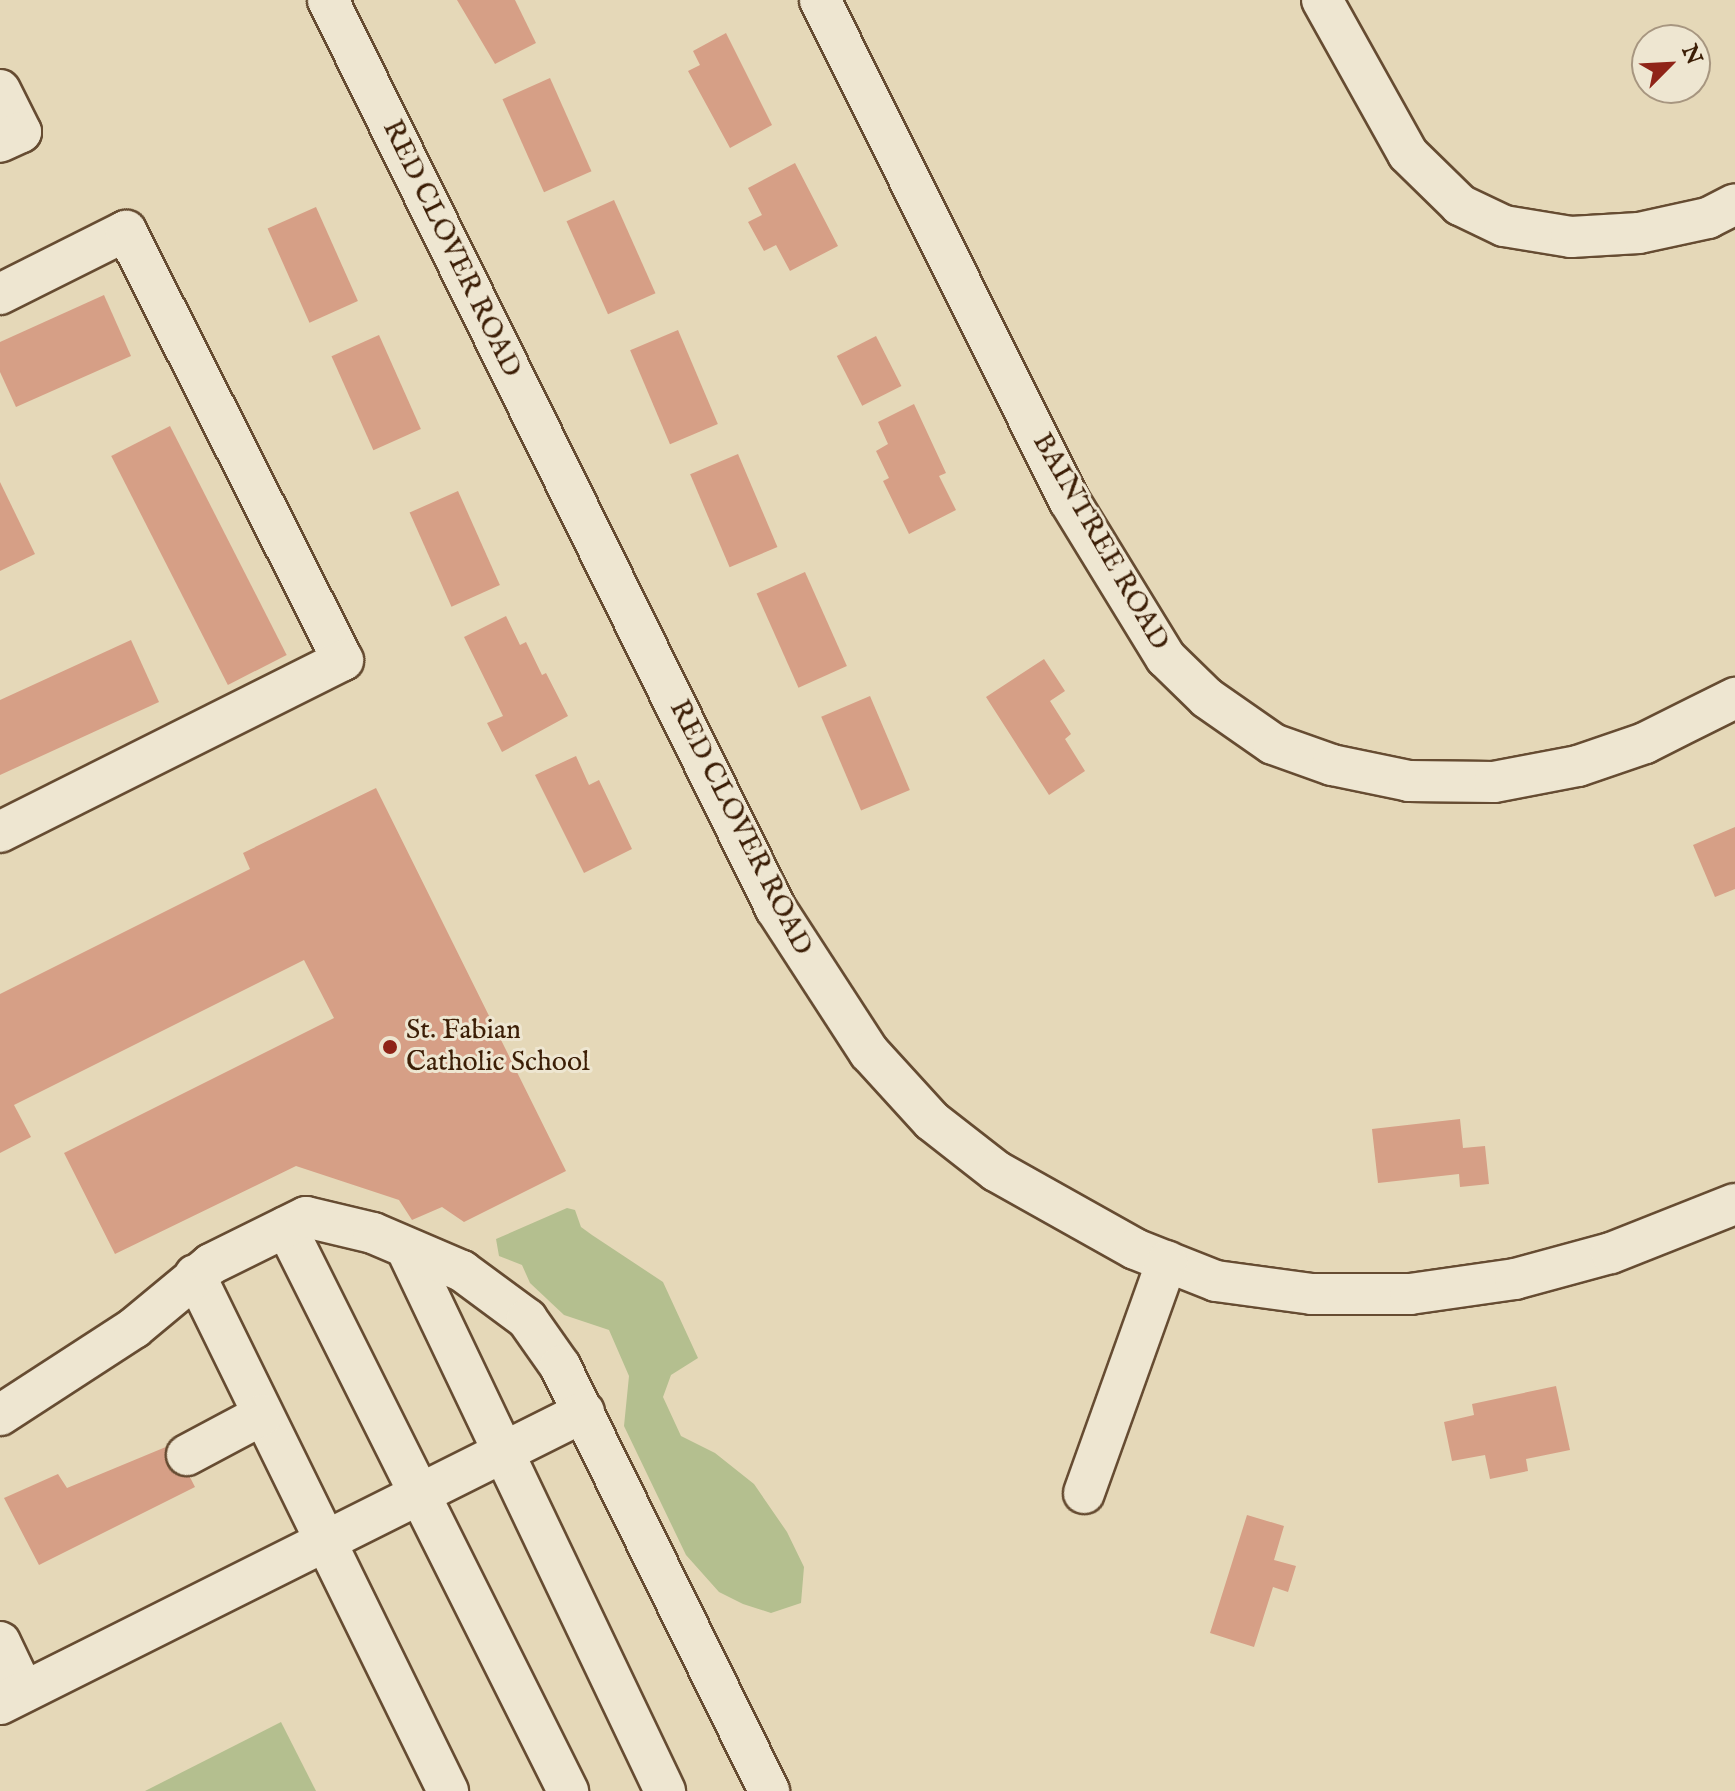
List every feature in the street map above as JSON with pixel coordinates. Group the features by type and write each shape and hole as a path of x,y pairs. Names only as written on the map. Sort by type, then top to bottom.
{"street":[{"name":"RED CLOVER ROAD","path":"328,0 776,909 811,969 869,1052 932,1121 996,1171 1167,1261 1216,1281 1298,1292 1410,1294 1515,1279 1583,1261 1706,1219 1735,1204"},
{"name":"BAINTREE ROAD","path":"820,0 1069,500 1166,658 1207,698 1273,744 1332,765 1409,781 1494,782 1578,766 1645,743 1735,698"},
{"path":"1322,0 1408,154 1460,205 1504,226 1571,237 1639,233 1708,218 1735,204"},
{"path":"0,90 21,132 0,142"},
{"path":"0,294 126,231 343,660 0,832"},
{"path":"0,1415 134,1328 195,1275 306,1217 373,1233 462,1271 527,1319 584,1412 769,1791"},
{"path":"286,1227 568,1791"},
{"path":"406,1248 665,1791"},
{"path":"1084,1493 1167,1261"},
{"path":"195,1275 448,1791"},
{"path":"0,1642 12,1698 584,1412"},
{"path":"187,1455 262,1415"}],"green space":[{"path":"567,1208 575,1210 581,1227 663,1282 698,1358 671,1375 663,1397 681,1436 715,1453 754,1484 787,1532 804,1567 801,1603 771,1613 743,1604 719,1592 686,1555 624,1426 629,1376 609,1330 564,1315 530,1283 522,1265 499,1256 496,1239"},
{"path":"281,1722 316,1791 145,1791"}],"building":[{"path":"457,0 515,0 536,43 495,64"},
{"path":"726,33 772,125 730,148 688,71 700,65 693,51"},
{"path":"550,78 591,171 544,192 502,99"},
{"path":"795,163 838,246 790,271 776,245 764,251 748,222 762,215 748,188"},
{"path":"614,200 655,293 608,314 566,221"},
{"path":"316,207 358,301 309,323 268,229"},
{"path":"104,295 131,356 16,407 0,372 0,342"},
{"path":"678,330 718,424 670,444 630,350"},
{"path":"379,335 421,429 373,450 331,356"},
{"path":"876,336 901,386 862,406 837,356"},
{"path":"914,404 946,473 939,476 956,510 909,534 883,481 889,478 876,451 888,444 878,422"},
{"path":"170,426 287,655 228,685 111,456"},
{"path":"738,454 777,547 730,567 690,474"},
{"path":"0,482 35,554 0,571"},
{"path":"458,491 500,585 451,607 410,513"},
{"path":"805,572 847,666 798,688 757,594"},
{"path":"506,616 520,645 526,642 542,675 546,673 568,716 502,752 487,723 503,716 464,637"},
{"path":"131,640 159,702 0,775 0,700"},
{"path":"1044,659 1065,691 1050,701 1071,734 1065,739 1085,771 1049,795 986,697"},
{"path":"870,696 910,790 861,811 821,717"},
{"path":"576,756 589,785 599,780 632,849 584,873 535,775"},
{"name":"St. Fabian Catholic School","path":"376,788 566,1171 464,1222 442,1207 412,1220 399,1200 296,1166 115,1254 64,1153 334,1018 304,960 14,1105 31,1137 0,1153 0,994 250,869 243,853"},
{"path":"1735,827 1735,889 1715,897 1693,845"},
{"path":"1460,1119 1463,1148 1485,1146 1489,1184 1460,1187 1459,1174 1378,1183 1372,1129"},
{"path":"1556,1386 1570,1450 1526,1459 1528,1471 1490,1479 1485,1455 1452,1461 1444,1422 1474,1415 1472,1404"},
{"path":"173,1444 195,1487 39,1565 4,1498 58,1474 67,1488"},
{"path":"1247,1515 1284,1526 1274,1560 1296,1566 1288,1592 1273,1587 1254,1647 1210,1633"}],"place":[{"name":"St. Fabian Catholic School","path":"390,1047"}]}
